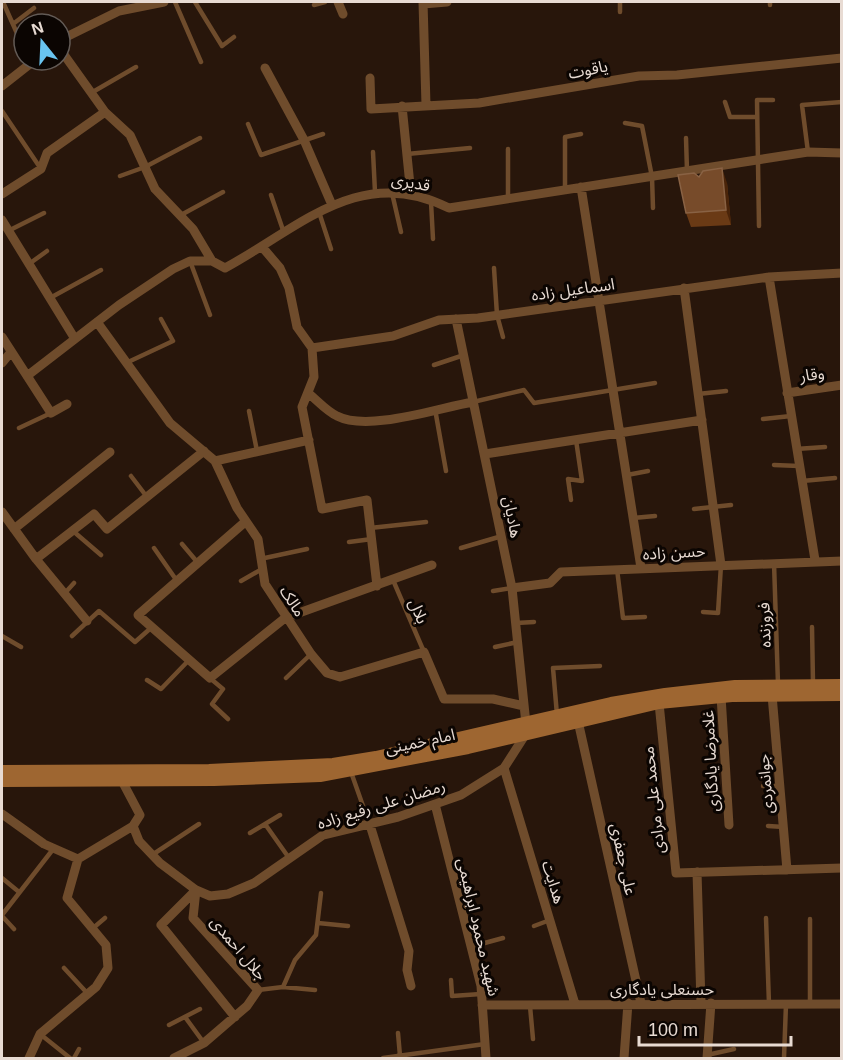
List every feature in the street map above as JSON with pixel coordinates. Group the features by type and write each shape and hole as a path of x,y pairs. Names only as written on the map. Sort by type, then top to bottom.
{"main road":[{"name":"امام خمینی","path":"2,771 290,768 376,758 659,703 813,686 842,686"},
{"name":"امام خمینی","path":"2,781 291,779 351,772 526,728 557,717 665,694 727,687 842,695"}],"street":[{"path":"72,34 119,11 159,2"},
{"path":"338,2 343,14"},
{"path":"426,105 423,3 447,2"},
{"name":"یاقوت","path":"370,78 371,109 478,103 639,76 677,75 842,58"},
{"path":"72,66 105,112 130,135 155,189 193,229 212,261"},
{"path":"265,68 304,140 332,206"},
{"path":"2,86 18,72"},
{"path":"402,106 411,195"},
{"path":"2,194 41,169 47,153 105,112"},
{"name":"قدیری","path":"27,376 97,322 173,269 190,261 212,261 225,268 346,198 391,191 430,199 449,208 687,171 703,173 808,152 842,153"},
{"path":"580,188 641,568"},
{"path":"2,220 75,339"},
{"path":"263,248 289,288 297,327 312,348 314,378 302,407 322,509 367,500 377,586"},
{"name":"اسماعیل زاده","path":"312,348 393,336 439,320 496,315 769,277 842,273"},
{"path":"769,277 815,561"},
{"path":"684,288 721,565"},
{"name":"هادیان","path":"456,319 512,588 526,728"},
{"name":"مالک","path":"97,322 170,423 215,461 245,522 258,539 265,584 285,618 327,673 340,678 424,652"},
{"path":"2,337 51,413 67,404"},
{"path":"2,363 12,352"},
{"name":"وقار","path":"787,393 842,385"},
{"path":"308,393 337,417 368,421 407,418 435,409 473,402"},
{"path":"485,454 702,420"},
{"path":"215,461 309,440"},
{"path":"36,558 94,514 107,529 204,451"},
{"path":"14,529 110,452"},
{"path":"2,512 87,621"},
{"path":"245,522 138,615 210,678 285,618 432,565"},
{"name":"حسن زاده","path":"512,588 550,583 561,572 842,561"},
{"path":"424,652 444,699 493,699 524,706"},
{"name":"جوانمردی","path":"775,691 780,786 788,870"},
{"name":"غلامرضا یادگاری","path":"721,696 729,825"},
{"name":"محمد علی مرادی","path":"659,703 675,873 842,868"},
{"name":"علی جعفری","path":"578,720 641,1003"},
{"name":"رمضان علی رفیع زاده","path":"122,781 140,815 133,826 139,841 152,855 196,890 210,896 228,894 254,883 322,835 370,825 461,795 504,768 526,728"},
{"name":"هدایت","path":"504,768 576,1004"},
{"name":"شهید محمود ابراهیمی","path":"435,804 481,994 486,1059"},
{"path":"2,814 54,848 78,859"},
{"path":"370,825 409,951 407,970 411,986"},
{"path":"29,1059 40,1034 96,987 108,968 106,945 68,898 78,859 133,826"},
{"path":"697,872 706,1003 707,1057"},
{"path":"196,890 161,925 235,1017"},
{"name":"جلال احمدی","path":"181,1057 235,1017 247,1006 258,990 193,918 196,890"},
{"path":"624,1059 628,1003"},
{"name":"حسنعلی یادگاری","path":"482,1005 842,1004"}],"lane":[{"path":"3,2 12,22"},
{"path":"175,2 201,62"},
{"path":"195,2 222,46 234,37"},
{"path":"314,5 325,2"},
{"path":"620,2 620,12"},
{"path":"29,12 34,8"},
{"path":"92,93 136,67"},
{"path":"759,226 757,100 773,100"},
{"path":"725,102 730,117 758,117"},
{"path":"808,152 802,105 842,102"},
{"path":"2,111 41,169"},
{"path":"626,123 642,126 652,177 653,208"},
{"path":"248,124 261,155 323,134"},
{"path":"565,190 565,137 581,134"},
{"path":"120,176 145,167 200,138"},
{"path":"686,138 687,171"},
{"path":"407,154 470,148"},
{"path":"508,149 508,199"},
{"path":"373,152 375,192"},
{"path":"391,191 401,232"},
{"path":"181,215 223,192"},
{"path":"271,195 284,233"},
{"path":"430,199 433,239"},
{"path":"319,212 331,249"},
{"path":"8,231 44,213"},
{"path":"29,264 47,251"},
{"path":"190,261 210,315"},
{"path":"494,268 496,315 503,338"},
{"path":"50,298 101,270"},
{"path":"126,363 173,341 161,319"},
{"path":"434,365 464,355"},
{"path":"473,402 524,390 534,403 656,383"},
{"path":"699,394 726,391"},
{"path":"435,409 446,471"},
{"path":"249,411 257,452"},
{"path":"19,428 51,413"},
{"path":"763,418 791,416"},
{"path":"571,500 568,479 582,481 576,440"},
{"path":"796,449 825,447"},
{"path":"774,465 799,466"},
{"path":"627,475 648,471"},
{"path":"131,476 147,497"},
{"path":"802,481 835,478"},
{"path":"694,509 731,505"},
{"path":"633,518 655,516"},
{"path":"370,528 426,522"},
{"path":"73,531 101,555"},
{"path":"461,548 502,536"},
{"path":"349,542 372,539"},
{"path":"182,544 198,563"},
{"path":"154,548 177,581"},
{"path":"241,581 261,564 307,549"},
{"name":"فروزنده","path":"774,562 775,691"},
{"path":"703,612 718,613 721,565"},
{"path":"617,569 623,618 645,617"},
{"name":"بلال","path":"393,580 424,652"},
{"path":"64,593 74,583"},
{"path":"493,591 512,588"},
{"path":"72,636 99,611 135,642 152,627"},
{"path":"516,623 534,622"},
{"path":"812,627 813,686"},
{"path":"2,636 21,647"},
{"path":"495,647 518,642"},
{"path":"286,678 311,654"},
{"path":"147,680 161,689 189,660"},
{"path":"557,717 553,668 600,666"},
{"path":"210,678 224,689 212,704 228,719"},
{"path":"351,772 370,825"},
{"path":"763,786 780,786"},
{"path":"250,833 280,815"},
{"path":"152,855 199,824"},
{"path":"265,824 289,858"},
{"path":"768,826 784,827"},
{"path":"14,929 2,915 54,848"},
{"path":"2,878 19,892"},
{"path":"284,987 295,960 316,935 321,893"},
{"path":"93,928 105,918"},
{"path":"766,918 769,1004"},
{"path":"810,919 810,1004"},
{"path":"534,926 550,920"},
{"path":"318,923 348,926"},
{"path":"470,946 504,938"},
{"path":"64,968 88,994"},
{"path":"451,980 452,996 481,994"},
{"path":"258,990 284,987 315,990"},
{"path":"784,1059 786,1004"},
{"path":"530,1005 532,1039"},
{"path":"169,1025 200,1009"},
{"path":"185,1017 204,1042"},
{"path":"398,1033 399,1056"},
{"path":"40,1034 72,1059 79,1049"},
{"path":"383,1059 485,1044"},
{"path":"707,1057 734,1049"}],"building":[{"path":"722,168 726,210 686,213 678,175 694,173 699,177 703,171"}]}
